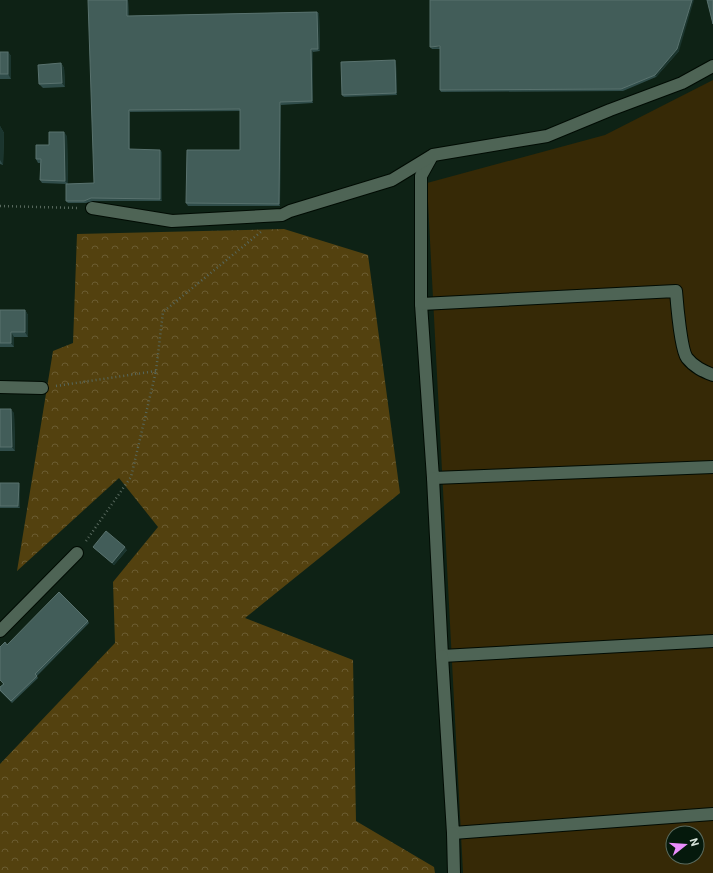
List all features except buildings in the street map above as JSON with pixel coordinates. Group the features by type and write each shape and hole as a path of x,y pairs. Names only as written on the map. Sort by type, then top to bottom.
{"lane":[{"path":"92,208 172,221 282,215 290,211 392,180 433,155 547,136 682,83 713,66"},
{"path":"433,155 421,176 421,304 433,478 454,873"},
{"path":"421,304 676,291 681,333 686,358 699,370 713,375"},
{"path":"0,387 42,388"},
{"path":"433,478 713,467"},
{"path":"0,631 77,553"},
{"path":"442,656 713,641"},
{"path":"452,833 713,814"}],"path":[{"path":"0,206 92,208"},
{"path":"77,553 132,477 156,371 163,312 282,215"},
{"path":"42,388 156,371"}],"green space":[{"path":"284,229 368,255 400,493 245,618 353,660 356,821 434,867 435,873 0,873 0,764 115,643 113,582 158,527 119,478 17,571 53,351 73,343 77,234"}],"shaded area":[{"path":"713,80 713,873 463,873 427,183 605,135"}]}
